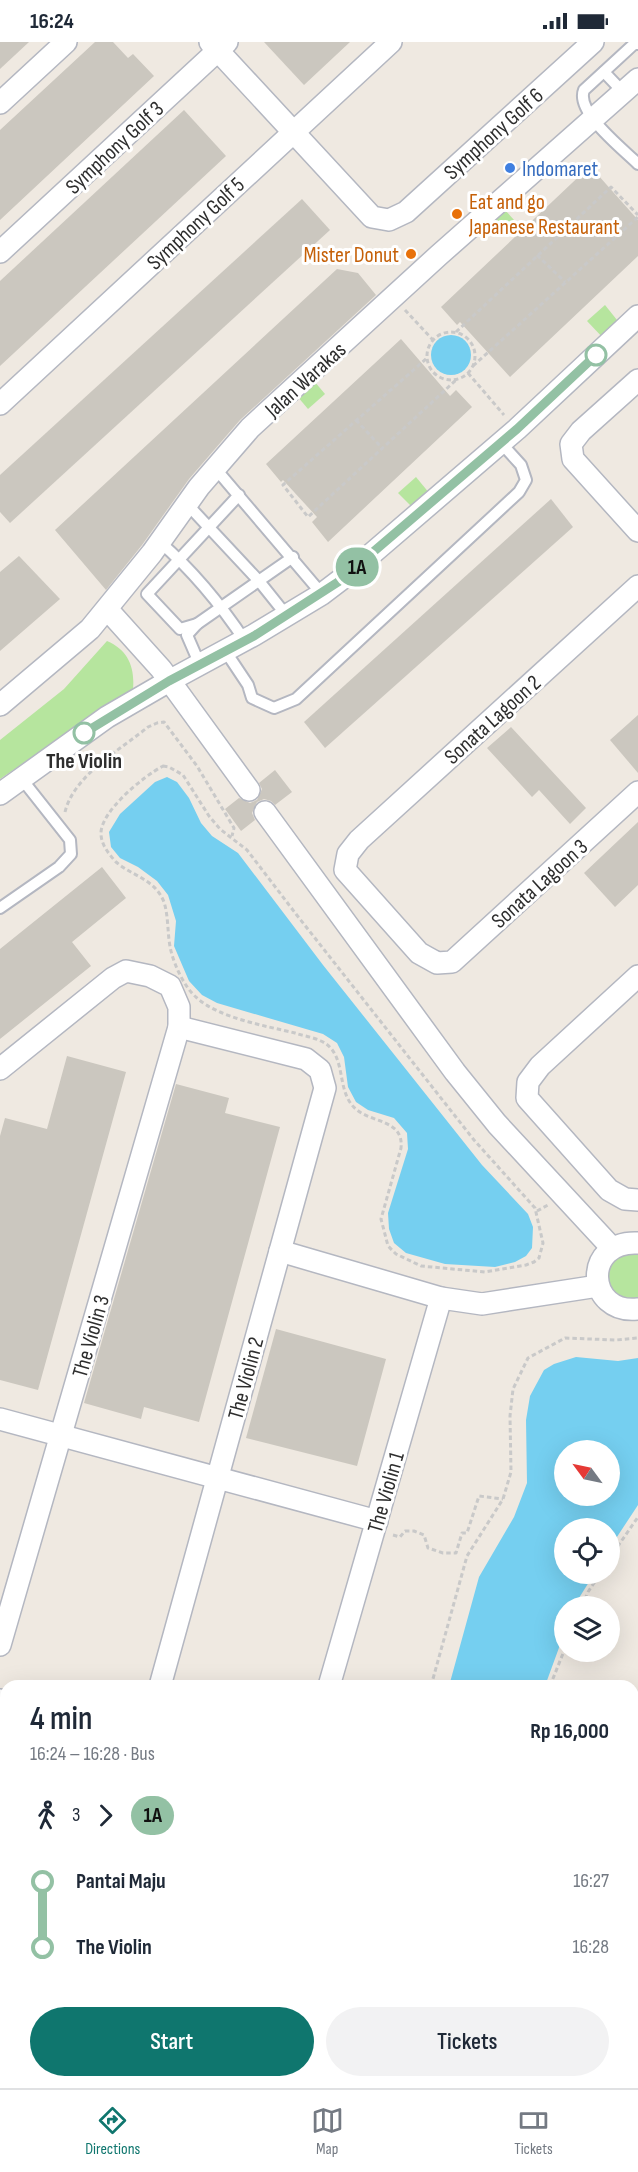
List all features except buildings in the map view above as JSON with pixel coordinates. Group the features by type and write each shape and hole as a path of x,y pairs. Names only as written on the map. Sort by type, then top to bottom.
{"street":[{"path":"0,103 66,42"},
{"name":"Symphony Golf 5","path":"0,405 391,42"},
{"name":"Symphony Golf 6","path":"293,132 372,217 389,220 406,212 593,42"},
{"path":"219,45 293,132"},
{"name":"Symphony Golf 3","path":"0,252 219,45"},
{"name":"Jalan Warakas","path":"0,705 90,629 107,609 139,586 160,542 215,468 250,428 439,255 631,86"},
{"path":"0,794 107,717 169,681 226,652 322,594 517,429 638,316"},
{"path":"638,380 581,431 572,444 573,459 638,531"},
{"name":"Sonata Lagoon 2","path":"436,963 419,953 345,870 348,854 359,840 638,586"},
{"path":"107,609 169,681 249,790"},
{"name":"Sonata Lagoon 3","path":"436,963 452,962 638,792"},
{"path":"266,812 455,1072 497,1124 612,1248"},
{"path":"0,1069 113,978 126,971 150,976 170,986 179,1007 179,1027"},
{"path":"631,1199 609,1190 527,1098 528,1082 540,1066 638,976"},
{"name":"The Violin 2","path":"162,1680 326,1088 320,1070 306,1059 179,1027"},
{"name":"The Violin 3","path":"0,1645 179,1027"},
{"path":"638,1243 625,1242 612,1248 602,1258 597,1272 598,1286 606,1300 620,1309 638,1309"},
{"path":"280,1251 441,1298 482,1304 598,1286"},
{"name":"The Violin 1","path":"331,1680 441,1298"},
{"path":"0,1419 217,1478 375,1526"}],"lane":[{"path":"638,44 634,44 584,90 582,96 584,105 593,120 638,164"},
{"path":"604,72 631,86"},
{"path":"226,652 248,686 252,698 274,708 296,699 519,492 526,480 521,465 501,443"},
{"path":"215,468 293,557 322,594"},
{"path":"197,624 180,629 139,586 179,559 239,495"},
{"path":"187,504 259,581 287,616"},
{"path":"160,542 179,559 221,608 245,641"},
{"path":"200,665 187,635 197,624 293,557"},
{"path":"0,908 59,867 71,854 70,840 21,778"}],"path":[{"path":"426,358 283,485 308,517 638,216 611,187 456,332"},
{"path":"537,255 566,282"},
{"path":"394,298 433,340"},
{"path":"456,380 446,380 437,376 430,368 426,358 427,348 433,340 444,332 456,332 466,337 473,345 475,356 473,366"},
{"path":"468,373 517,429"},
{"path":"356,420 382,448"},
{"path":"57,824 64,815 68,802 80,782 148,728 164,722 197,766 234,828 231,836"},
{"path":"163,766 169,766 183,775 209,816 220,829 231,836 247,850 264,871 474,1140 535,1208 543,1243 539,1257 534,1262 485,1272 428,1268 411,1262 388,1246 381,1219 401,1148 399,1135 390,1125 356,1110 343,1092 340,1064 336,1055 322,1041 216,1010 190,992 171,950 167,914 159,892 146,880 118,863 106,850 100,832 113,807 145,777 163,766"},
{"path":"433,1680 467,1556 503,1499 511,1472 510,1416 513,1389 528,1358 565,1338 616,1340 638,1338"},
{"path":"375,1526 400,1537 405,1531 414,1531 424,1535 428,1548 443,1553 456,1553 462,1533 467,1533 479,1496 503,1499"},
{"path":"620,1543 638,1516"},
{"path":"552,1680 560,1662"}],"green space":[{"path":"498,202 514,220 497,235 481,218"},
{"path":"605,305 621,325 605,340 587,321"},
{"path":"309,375 325,394 308,409 292,390"},
{"path":"416,477 430,494 414,509 398,493"},
{"path":"107,641 120,649 129,660 133,673 133,689 0,779 0,740 64,689"},
{"path":"623,1253 638,1253 638,1298 619,1295 607,1280 610,1264"}],"water":[{"path":"451,335 459,336 465,341 470,347 470,363 465,369 459,374 451,375 443,374 437,369 432,363 431,355 432,347 437,341 443,336"},
{"path":"167,777 177,782 189,798 201,823 212,836 238,853 323,965 482,1165 528,1214 533,1227 532,1248 526,1256 515,1262 495,1267 445,1264 406,1253 394,1243 389,1229 388,1213 408,1149 407,1133 394,1118 368,1110 356,1102 348,1087 344,1057 337,1043 323,1034 217,1003 202,995 189,981 174,946 176,921 168,895 157,881 138,867 120,858 111,847 109,832 120,814 155,782"},
{"path":"576,1357 618,1361 638,1358 638,1505 620,1532 620,1518 554,1518 554,1584 588,1584 580,1596 554,1596 554,1661 547,1680 451,1680 479,1577 514,1517 527,1483 526,1420 530,1396 544,1370 554,1364"}],"bus line":[{"name":"1A","path":"84,733 107,717 254,636 322,594 364,561 517,429 596,355"}],"place":[{"name":"Indomaret","path":"510,168"},
{"name":"Eat and go Japanese Restaurant","path":"457,214"},
{"name":"Mister Donut","path":"411,254"},
{"name":"The Violin","path":"84,733"}]}
